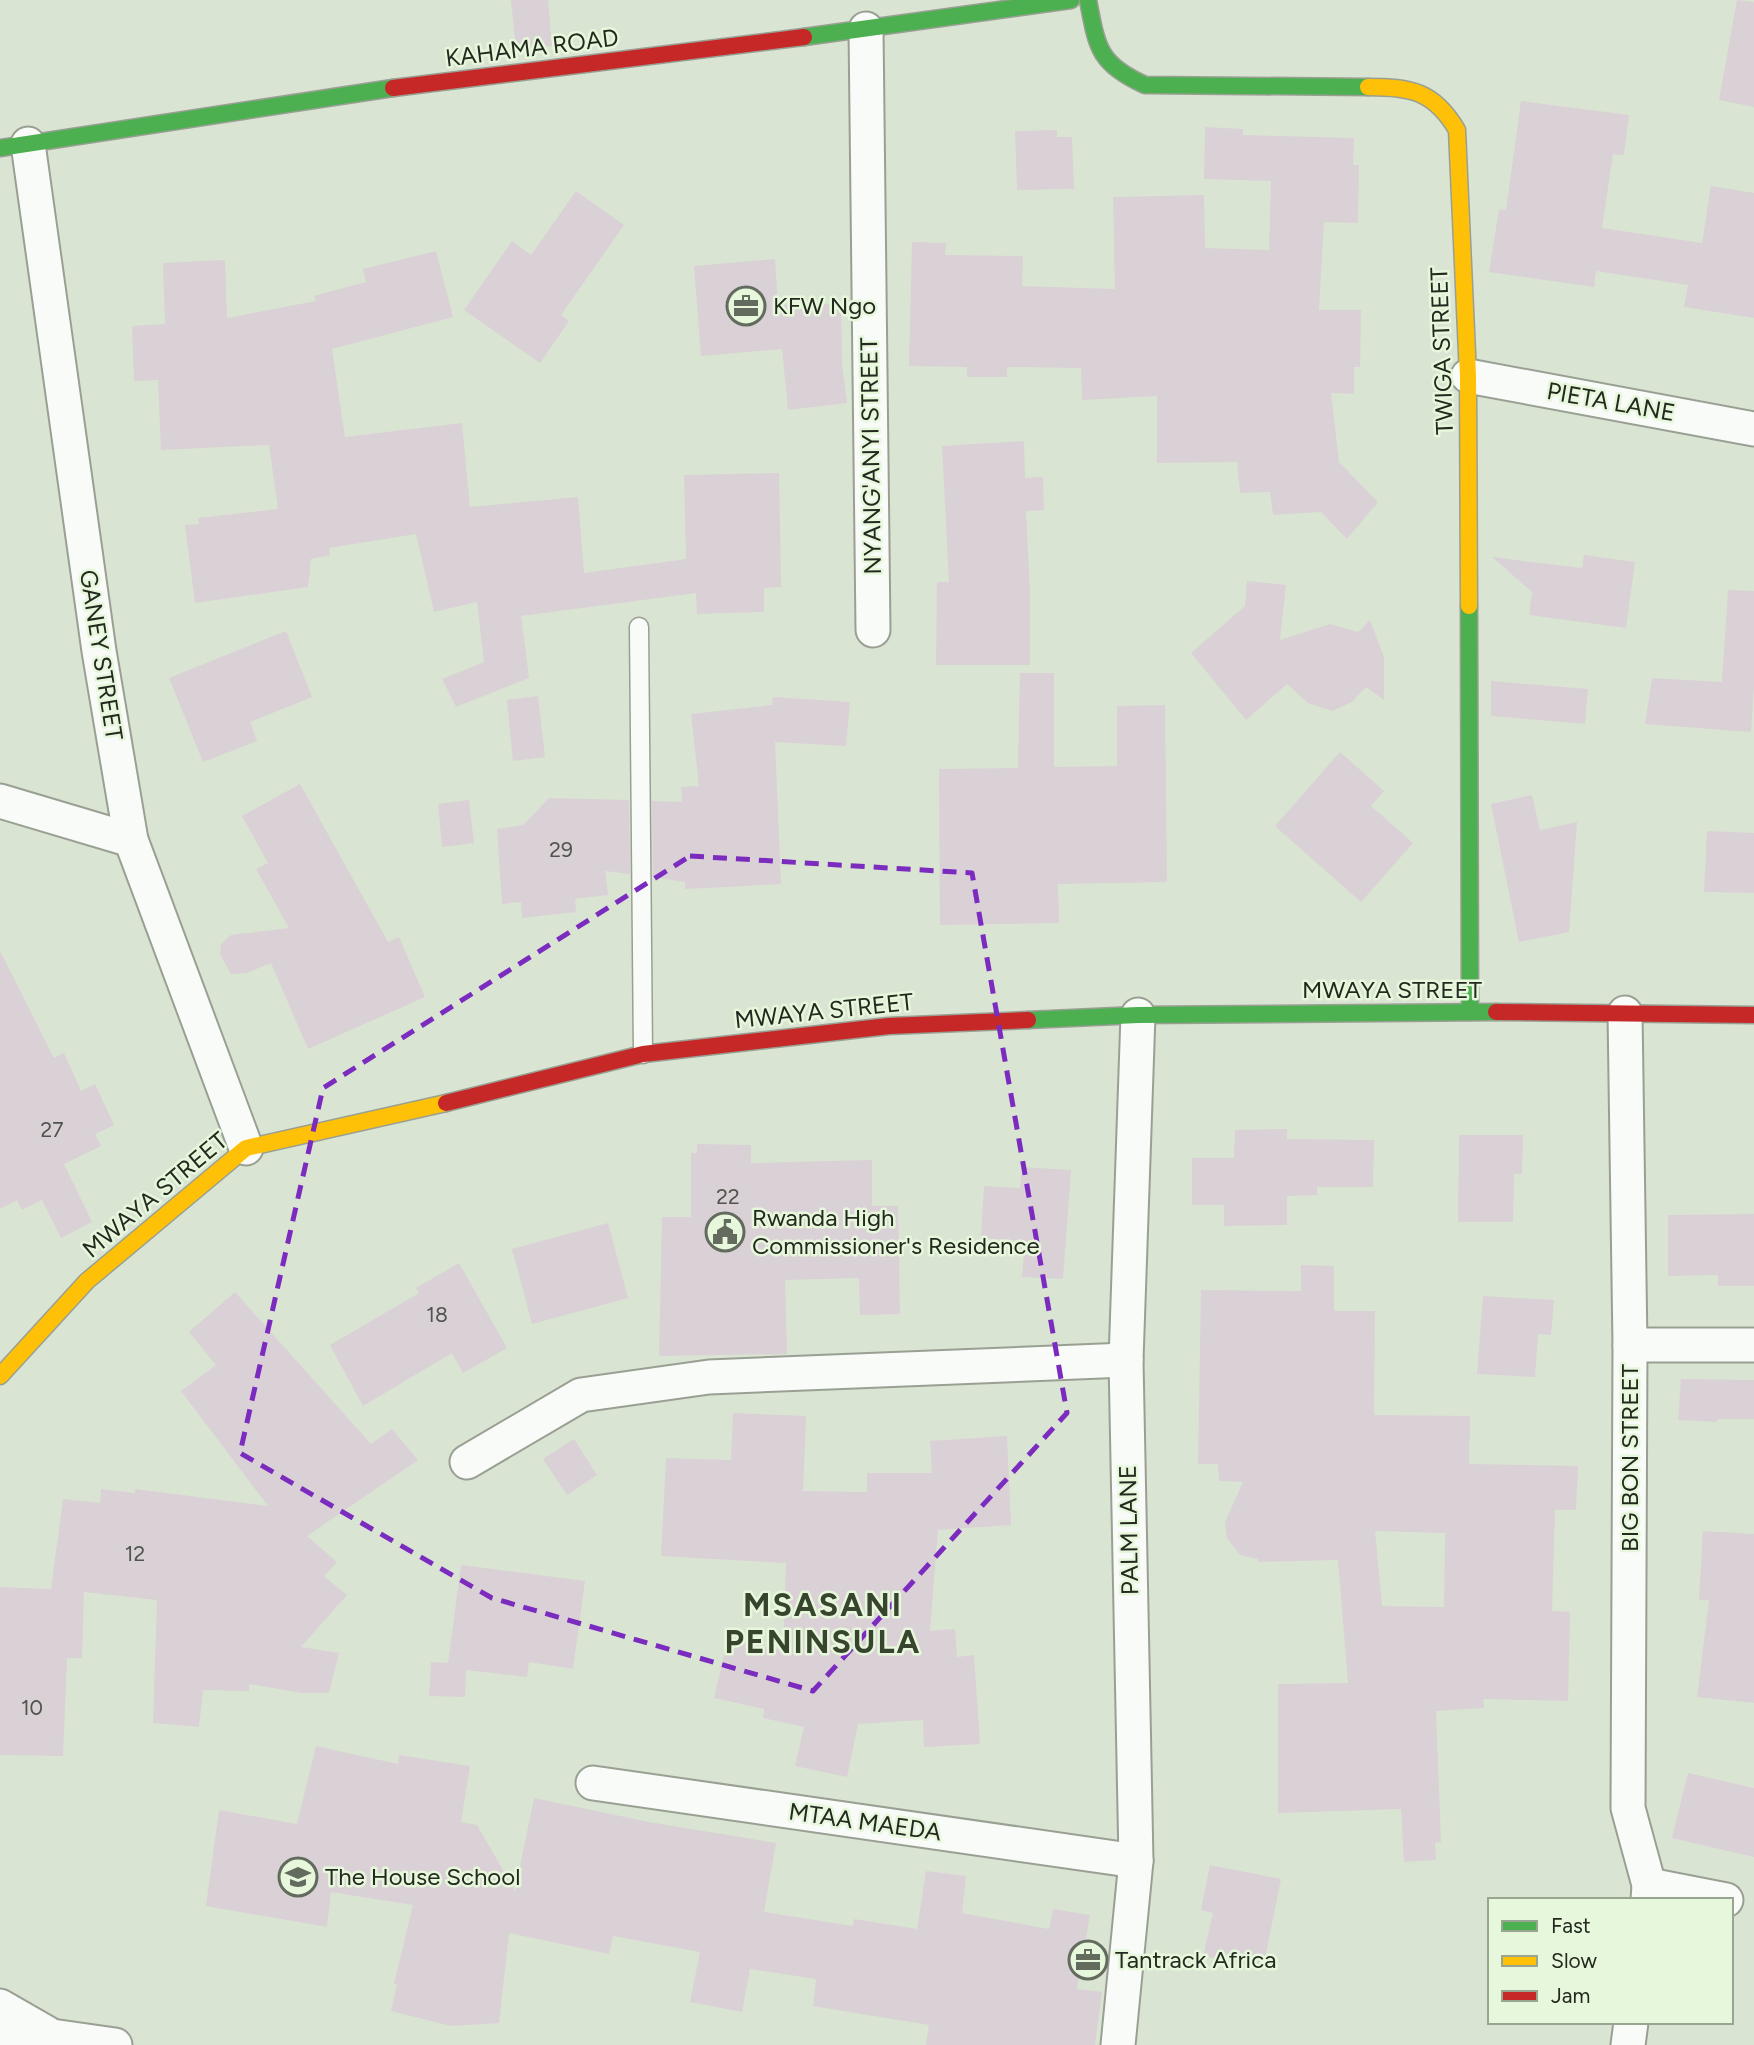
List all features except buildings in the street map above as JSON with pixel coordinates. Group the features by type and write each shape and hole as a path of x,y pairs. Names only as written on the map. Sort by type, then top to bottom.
{"street":[{"name":"KAHAMA ROAD","path":"14,146 375,90 866,29 1071,0"},
{"name":"TWIGA STREET","path":"1088,0 1099,53 1127,78 1145,85 1417,90 1434,99 1448,113 1457,130 1468,376 1470,1012"},
{"name":"NYANG'ANYI STREET","path":"866,29 873,630"},
{"name":"GANEY STREET","path":"14,146 131,840 246,1148"},
{"name":"PIETA LANE","path":"1468,376 1754,429"},
{"path":"0,801 131,840"},
{"name":"MWAYA STREET","path":"0,1376 87,1282 246,1148 448,1103 642,1054 889,1026 1138,1015 1470,1012 1754,1015"},
{"name":"BIG BON STREET","path":"1625,1013 1630,1345 1629,1808 1648,1893"},
{"name":"PALM LANE","path":"1118,2045 1136,1861 1126,1360 1138,1015"},
{"path":"1630,1345 1754,1345"},
{"path":"467,1462 581,1395 709,1377 1126,1360"},
{"name":"MTAA MAEDA","path":"593,1783 1136,1861"},
{"path":"1648,1893 1704,1898"},
{"path":"1733,1901 1754,1905"},
{"path":"0,2006 52,2036"},
{"path":"1628,2045 1631,2024"},
{"path":"0,2034 52,2036 115,2045"}],"lane":[{"path":"639,627 642,1054"}],"highlighted area":[{"path":"690,856 972,873 1067,1413 813,1691 492,1598 240,1453 323,1088"}],"traffic: fast":[{"path":"804,37 1071,0"},
{"path":"1088,0 1102,52 1118,69 1145,85 1368,87"},
{"path":"0,148 393,88"},
{"path":"1469,606 1470,1012"},
{"path":"1028,1020 1138,1015 1496,1012"}],"traffic: slow":[{"path":"1368,87 1397,88 1420,94 1439,107 1457,130 1468,376 1469,606"},
{"path":"0,1376 87,1281 246,1148 446,1103"}],"traffic: jam":[{"path":"393,88 804,37"},
{"path":"1496,1012 1754,1015"},
{"path":"446,1103 643,1054 889,1026 1028,1020"}],"place":[{"name":"KFW Ngo","path":"746,306"},
{"name":"Rwanda High Commissioner's Residence","path":"725,1232"},
{"name":"The House School","path":"298,1877"},
{"name":"Tantrack Africa","path":"1088,1960"}],"district":[{"name":"MSASANI PENINSULA","path":"823,1624"}]}
